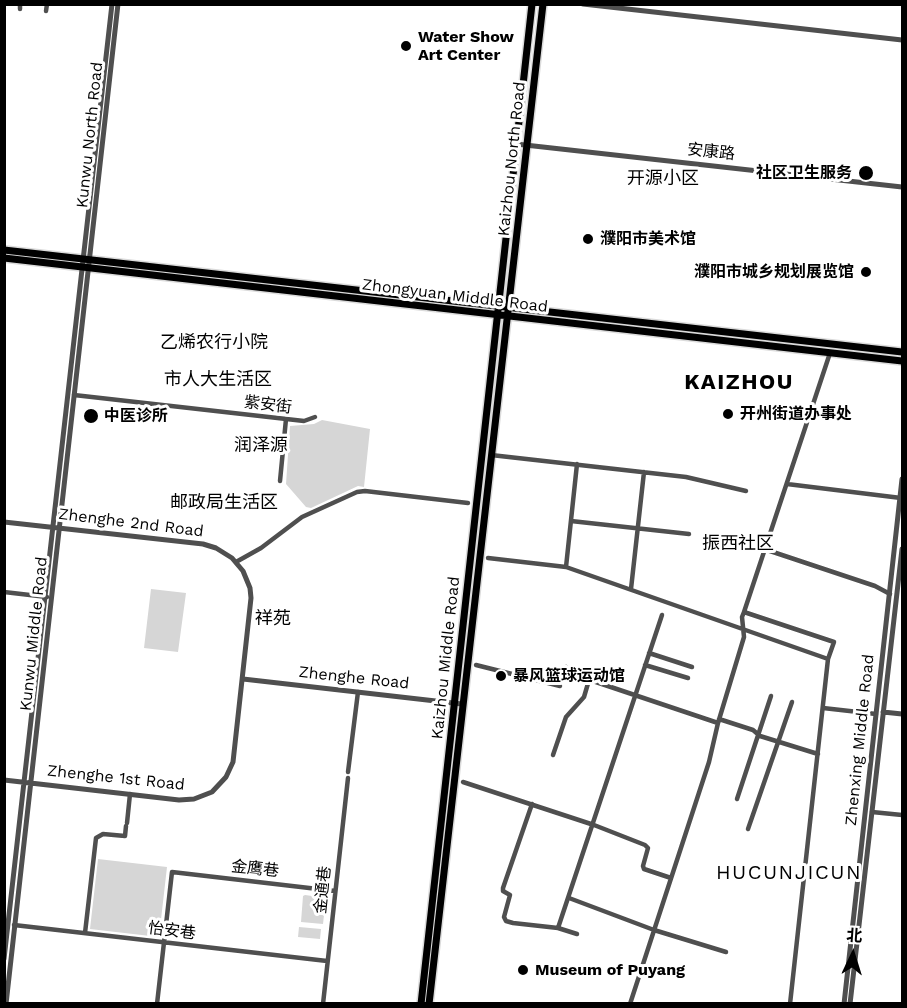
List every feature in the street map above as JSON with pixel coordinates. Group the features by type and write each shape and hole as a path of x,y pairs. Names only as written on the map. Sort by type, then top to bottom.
{"main road":[{"name":"Kaizhou North Road","path":"497,315 532,4"},
{"name":"Kaizhou North Road","path":"508,316 543,4"},
{"name":"Zhongyuan Middle Road","path":"4,250 903,352"},
{"name":"Zhongyuan Middle Road","path":"4,258 903,361"},
{"name":"Kaizhou Middle Road","path":"429,1004 497,315"},
{"name":"Kaizhou Middle Road","path":"421,1004 508,316"}],"street":[{"path":"46,11 47,4"},
{"name":"Kunwu North Road","path":"87,259 112,4"},
{"name":"Kunwu North Road","path":"86,268 118,4"},
{"path":"583,4 903,40"},
{"name":"安康路","path":"516,144 903,187"},
{"name":"Kunwu Middle Road","path":"56,528 74,395 86,268"},
{"name":"Kunwu Middle Road","path":"4,959 27,782 86,268"},
{"path":"630,1004 697,801 744,637 742,617 830,353"},
{"name":"紫安街","path":"74,395 304,422 315,417"},
{"path":"280,481 286,419"},
{"path":"491,455 702,479 746,491"},
{"path":"566,567 577,464"},
{"path":"632,589 644,472"},
{"name":"Zhenxing Middle Road","path":"844,1004 903,480"},
{"path":"787,484 901,498"},
{"path":"243,680 251,598 248,581 237,562 261,548 302,517 357,492 468,503"},
{"path":"571,521 689,534"},
{"name":"Zhenghe 2nd Road","path":"4,522 203,544 225,552 237,562"},
{"path":"764,549 875,586 890,594"},
{"name":"Zhenxing Middle Road","path":"850,1004 903,549"},
{"path":"488,558 566,567 828,659"},
{"path":"4,592 48,597"},
{"path":"744,612 834,642 828,659 790,1004"},
{"path":"558,928 662,615"},
{"path":"649,653 692,667"},
{"path":"476,665 560,686"},
{"path":"645,665 687,678"},
{"path":"566,667 589,680 753,730 778,742 818,754"},
{"name":"Zhenghe Road","path":"243,680 458,703"},
{"name":"Zhenghe 1st Road","path":"4,780 179,800 194,799 212,792 231,769 233,762 243,680"},
{"path":"553,755 566,717 584,697 589,680"},
{"name":"金通巷","path":"322,1004 358,692"},
{"path":"737,799 771,696"},
{"path":"748,829 792,702"},
{"path":"823,708 876,714"},
{"path":"884,712 903,714"},
{"name":"Kunwu Middle Road","path":"6,1004 27,782"},
{"path":"463,783 594,825 645,845 648,848 644,869 670,878"},
{"path":"86,933 96,838 103,834 125,836 130,794"},
{"path":"532,804 503,891 510,895 504,917 506,921 513,923 558,928 577,934"},
{"path":"872,812 903,815"},
{"name":"金鹰巷","path":"164,942 172,872 335,891"},
{"path":"569,898 654,930 726,952"},
{"name":"怡安巷","path":"14,925 327,961"},
{"path":"157,1004 164,942"}],"shaded area":[{"path":"322,420 370,429 364,487 358,486 311,508 306,507 286,484 290,426 314,424"},
{"path":"151,589 186,593 178,652 144,648"},
{"path":"98,859 167,867 159,937 90,929"},
{"path":"303,896 326,898 323,924 301,922"},
{"path":"299,927 321,929 320,939 298,937"}],"place":[{"name":"Water Show Art Center","path":"406,46"},
{"name":"社区卫生服务","path":"866,173"},
{"name":"濮阳市美术馆","path":"588,239"},
{"name":"濮阳市城乡规划展览馆","path":"866,272"},
{"name":"开州街道办事处","path":"728,414"},
{"name":"中医诊所","path":"91,416"},
{"name":"暴风篮球运动馆","path":"501,676"},
{"name":"Museum of Puyang","path":"523,970"}],"district":[{"name":"开源小区","path":"663,179"},
{"name":"乙烯农行小院","path":"214,343"},
{"name":"市人大生活区","path":"218,380"},
{"name":"KAIZHOU","path":"739,383"},
{"name":"润泽源","path":"261,446"},
{"name":"邮政局生活区","path":"224,503"},
{"name":"振西社区","path":"738,544"},
{"name":"祥苑","path":"273,619"},
{"name":"HUCUNJICUN","path":"789,873"}]}
